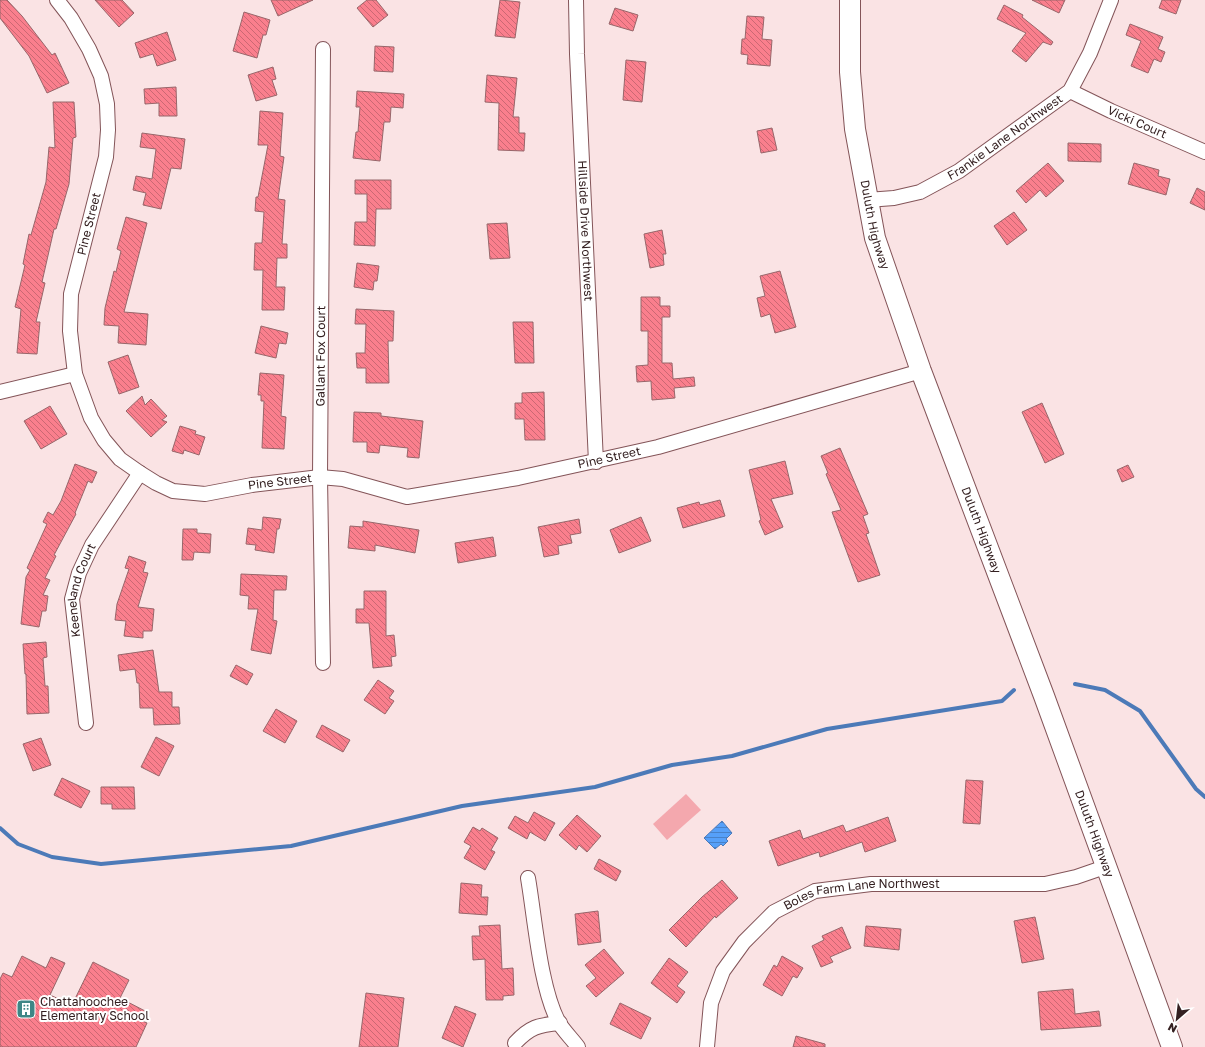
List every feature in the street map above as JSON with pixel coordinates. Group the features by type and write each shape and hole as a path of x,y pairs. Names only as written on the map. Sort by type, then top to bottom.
{"main road":[{"name":"Duluth Highway","path":"850,0 850,72 855,128 875,238 921,371 1044,696 1105,867 1138,951 1172,1047"}],"street":[{"name":"Pine Street","path":"56,0 71,18 89,49 101,76 107,104 108,130 106,157 71,294 70,331 75,374 90,418 104,440 120,459 156,483 173,491 205,494 252,484 320,476 343,479 407,497 518,478 596,462 658,447 921,371"},
{"name":"Hillside Drive Northwest","path":"576,0 577,54 596,462"},
{"name":"Frankie Lane Northwest","path":"867,200 894,198 920,192 959,172 1070,91 1090,53 1111,0"},
{"name":"Gallant Fox Court","path":"322,663 320,476 323,49"},
{"name":"Vicki Court","path":"1070,91 1111,111 1205,152"},
{"path":"0,392 75,374"},
{"name":"Keeneland Court","path":"86,723 72,599 79,573 92,545 140,473"},
{"name":"Boles Farm Lane Northwest","path":"707,1047 711,1003 723,971 744,942 774,912 815,891 871,884 1045,884 1076,877 1105,867"},
{"path":"528,878 544,975 552,1006 560,1023 578,1047"},
{"path":"515,1043 526,1031 545,1025 560,1023"}],"shaded area":[{"path":"686,794 701,810 667,840 653,824"}],"water":[{"path":"722,821 732,833 726,839 728,841 723,846 721,844 715,849 704,838"}],"building":[{"path":"0,0 7,0 22,16 52,55 55,53 69,83 47,93 29,56 0,18"},
{"path":"95,0 122,0 134,13 119,27"},
{"path":"271,0 313,0 278,16"},
{"path":"367,0 376,0 388,15 373,27 357,8"},
{"path":"500,0 520,2 515,38 495,36"},
{"path":"1032,0 1065,0 1059,13"},
{"path":"1162,0 1181,0 1176,14 1159,8"},
{"path":"1004,5 1023,15 1022,17 1053,42 1051,45 1043,42 1026,62 1012,51 1026,33 997,19"},
{"path":"615,8 638,15 633,31 609,24"},
{"path":"244,12 270,20 266,35 263,35 257,58 233,51"},
{"path":"747,16 764,17 762,39 772,40 770,66 747,64 748,55 741,54 742,39 745,39"},
{"path":"1130,24 1163,37 1158,49 1165,52 1161,62 1154,59 1148,73 1131,66 1141,41 1126,35"},
{"path":"167,32 176,60 157,66 153,54 140,58 135,43"},
{"path":"375,46 394,47 393,72 374,71"},
{"path":"626,60 646,62 642,102 623,100"},
{"path":"273,67 276,79 272,80 277,95 256,101 248,75"},
{"path":"487,75 517,78 513,117 519,117 519,133 525,133 524,151 498,150 499,103 485,102"},
{"path":"176,87 177,116 159,116 159,103 145,104 144,89"},
{"path":"357,91 404,94 403,108 391,107 390,122 384,122 380,161 353,158 356,132 358,132 360,107 356,107"},
{"path":"53,102 74,102 76,137 73,138 69,184 56,229 54,229 42,282 45,283 36,322 40,322 37,354 17,353 21,309 15,307 25,265 23,264 29,234 31,235 46,182 49,147 55,148"},
{"path":"260,111 283,113 280,156 284,157 278,199 285,200 282,244 287,244 287,258 277,258 276,287 285,287 284,310 262,310 263,270 254,270 255,243 262,243 264,212 255,211 256,197 258,197 268,145 258,145"},
{"path":"772,128 777,150 761,153 757,131"},
{"path":"142,133 185,139 181,169 171,168 161,209 143,205 146,193 133,190 136,176 152,179 156,149 140,147"},
{"path":"1068,143 1101,144 1101,162 1068,161"},
{"path":"1048,163 1064,181 1046,197 1040,190 1026,203 1016,191"},
{"path":"1134,163 1159,170 1158,176 1170,179 1166,195 1128,184"},
{"path":"355,180 391,180 391,209 376,209 375,246 354,245 355,222 367,222 367,194 355,194"},
{"path":"1197,188 1205,192 1205,210 1190,203"},
{"path":"1014,212 1027,230 1007,245 994,226"},
{"path":"126,217 147,223 124,312 148,314 146,345 118,343 119,326 104,325 105,308 114,271 116,272 121,251 117,249"},
{"path":"507,223 510,258 490,259 487,224"},
{"path":"662,230 666,254 663,254 664,265 650,268 644,234"},
{"path":"357,263 379,266 377,281 374,281 373,290 354,287"},
{"path":"780,271 796,327 775,333 770,314 761,317 757,298 765,296 760,276"},
{"path":"641,297 660,297 660,306 670,306 670,317 662,317 662,363 672,363 673,379 694,377 695,386 674,388 675,398 652,400 651,381 637,382 636,366 648,365 648,331 641,331"},
{"path":"356,309 394,311 393,341 388,341 389,383 366,383 366,368 357,368 356,353 365,353 366,324 355,324"},
{"path":"513,322 533,322 534,363 515,363"},
{"path":"261,326 288,333 286,344 279,343 276,358 255,353"},
{"path":"128,355 139,387 119,394 108,362"},
{"path":"260,373 284,375 281,416 286,417 284,449 262,448 264,401 261,401 261,395 258,395"},
{"path":"544,392 545,440 525,440 524,419 515,419 515,403 522,403 522,393"},
{"path":"142,396 145,405 151,399 167,416 162,420 167,422 151,437 126,411"},
{"path":"1042,403 1064,454 1045,463 1022,412"},
{"path":"50,406 67,434 41,449 24,421"},
{"path":"354,412 381,413 381,416 423,421 419,458 407,457 408,448 380,445 379,453 367,452 367,442 353,442"},
{"path":"180,426 196,431 195,434 205,437 199,455 184,450 183,454 172,451"},
{"path":"840,448 868,514 863,516 869,533 866,534 880,575 858,582 832,512 841,510 826,474 828,473 821,456"},
{"path":"785,461 793,494 771,499 783,527 765,535 759,521 761,520 749,470"},
{"path":"75,464 97,472 92,483 88,481 75,513 76,514 54,555 56,556 45,578 50,580 43,595 48,596 46,611 42,611 39,627 21,624 26,577 30,570 27,568 47,524 43,522 48,512 53,515 61,501"},
{"path":"1128,465 1134,477 1122,482 1117,470"},
{"path":"720,500 725,516 683,528 677,508 699,502 700,505"},
{"path":"263,517 281,519 279,529 277,529 274,553 255,550 256,545 246,544 248,528 262,530"},
{"path":"641,517 651,541 619,553 610,530"},
{"path":"579,519 581,533 570,535 572,543 558,546 559,554 544,557 538,527"},
{"path":"363,521 419,530 415,553 375,545 375,551 348,548 350,526 363,527"},
{"path":"183,529 197,529 197,533 211,534 210,553 194,552 193,560 182,560"},
{"path":"493,537 496,556 458,563 455,543"},
{"path":"129,556 146,562 143,572 148,573 138,607 154,609 152,631 143,631 143,638 124,636 126,621 115,620 117,604 129,569 125,568"},
{"path":"241,574 287,576 286,590 274,590 273,620 277,621 271,654 251,650 258,609 248,609 249,596 240,595"},
{"path":"364,591 386,591 386,636 394,635 396,656 391,657 392,666 373,668 369,623 356,623 356,609 364,609"},
{"path":"46,642 47,657 43,658 45,686 48,686 49,713 27,714 26,674 23,644"},
{"path":"153,650 159,692 172,692 172,707 179,707 180,724 154,725 153,708 140,708 139,683 137,683 135,669 120,671 118,655"},
{"path":"236,665 253,674 247,685 230,676"},
{"path":"378,680 394,691 389,698 394,701 385,714 364,700"},
{"path":"276,709 297,721 285,743 263,731"},
{"path":"322,725 350,740 343,752 316,737"},
{"path":"156,737 174,746 159,776 141,767"},
{"path":"41,738 51,765 33,771 23,744"},
{"path":"62,778 90,791 81,808 54,795"},
{"path":"966,780 983,781 980,824 963,823"},
{"path":"101,787 134,787 135,809 112,809 112,804 101,804"},
{"path":"534,812 555,823 545,841 530,832 527,839 508,828 515,816 528,823"},
{"path":"577,815 601,836 587,852 579,845 576,850 559,835"},
{"path":"888,817 896,841 865,852 862,842 820,857 819,852 778,866 769,841 800,830 803,839 843,825 846,832"},
{"path":"473,827 480,831 482,828 498,838 491,850 495,852 485,870 464,858 471,846 464,842"},
{"path":"599,859 621,871 616,881 594,869"},
{"path":"722,880 738,898 716,918 715,916 686,947 669,930 702,897"},
{"path":"461,883 482,885 481,897 488,897 487,915 459,913"},
{"path":"598,911 601,942 578,945 575,914"},
{"path":"1035,917 1044,959 1022,963 1014,921"},
{"path":"500,925 502,969 513,968 514,995 503,996 503,1000 486,1000 485,959 473,960 472,936 480,936 479,926"},
{"path":"866,926 901,929 899,950 864,946"},
{"path":"842,927 851,948 830,957 833,962 821,967 812,946 824,940 822,936"},
{"path":"604,949 624,973 596,997 586,986 596,978 585,965"},
{"path":"22,956 46,968 51,957 65,963 50,995 72,1005 93,962 129,980 120,998 147,1012 142,1021 147,1023 136,1047 0,1047 0,979 3,973 12,977"},
{"path":"782,956 803,968 797,978 793,976 782,996 763,985 774,965 777,967"},
{"path":"669,958 688,972 677,986 685,992 677,1003 651,983"},
{"path":"1073,989 1075,1014 1099,1011 1101,1026 1041,1030 1038,992"},
{"path":"366,993 404,998 398,1047 359,1047"},
{"path":"620,1003 651,1018 641,1039 610,1024"},
{"path":"455,1006 476,1014 463,1047 442,1038"},
{"path":"796,1036 825,1044 825,1047 793,1047"}],"waterway":[{"path":"1075,684 1105,690 1140,711 1196,789 1205,797"},
{"path":"0,828 18,844 52,857 101,864 291,846 462,806 595,787 672,765 732,756 827,729 1002,701 1014,690"}],"place":[{"name":"Chattahoochee Elementary School","path":"26,1009"}]}
